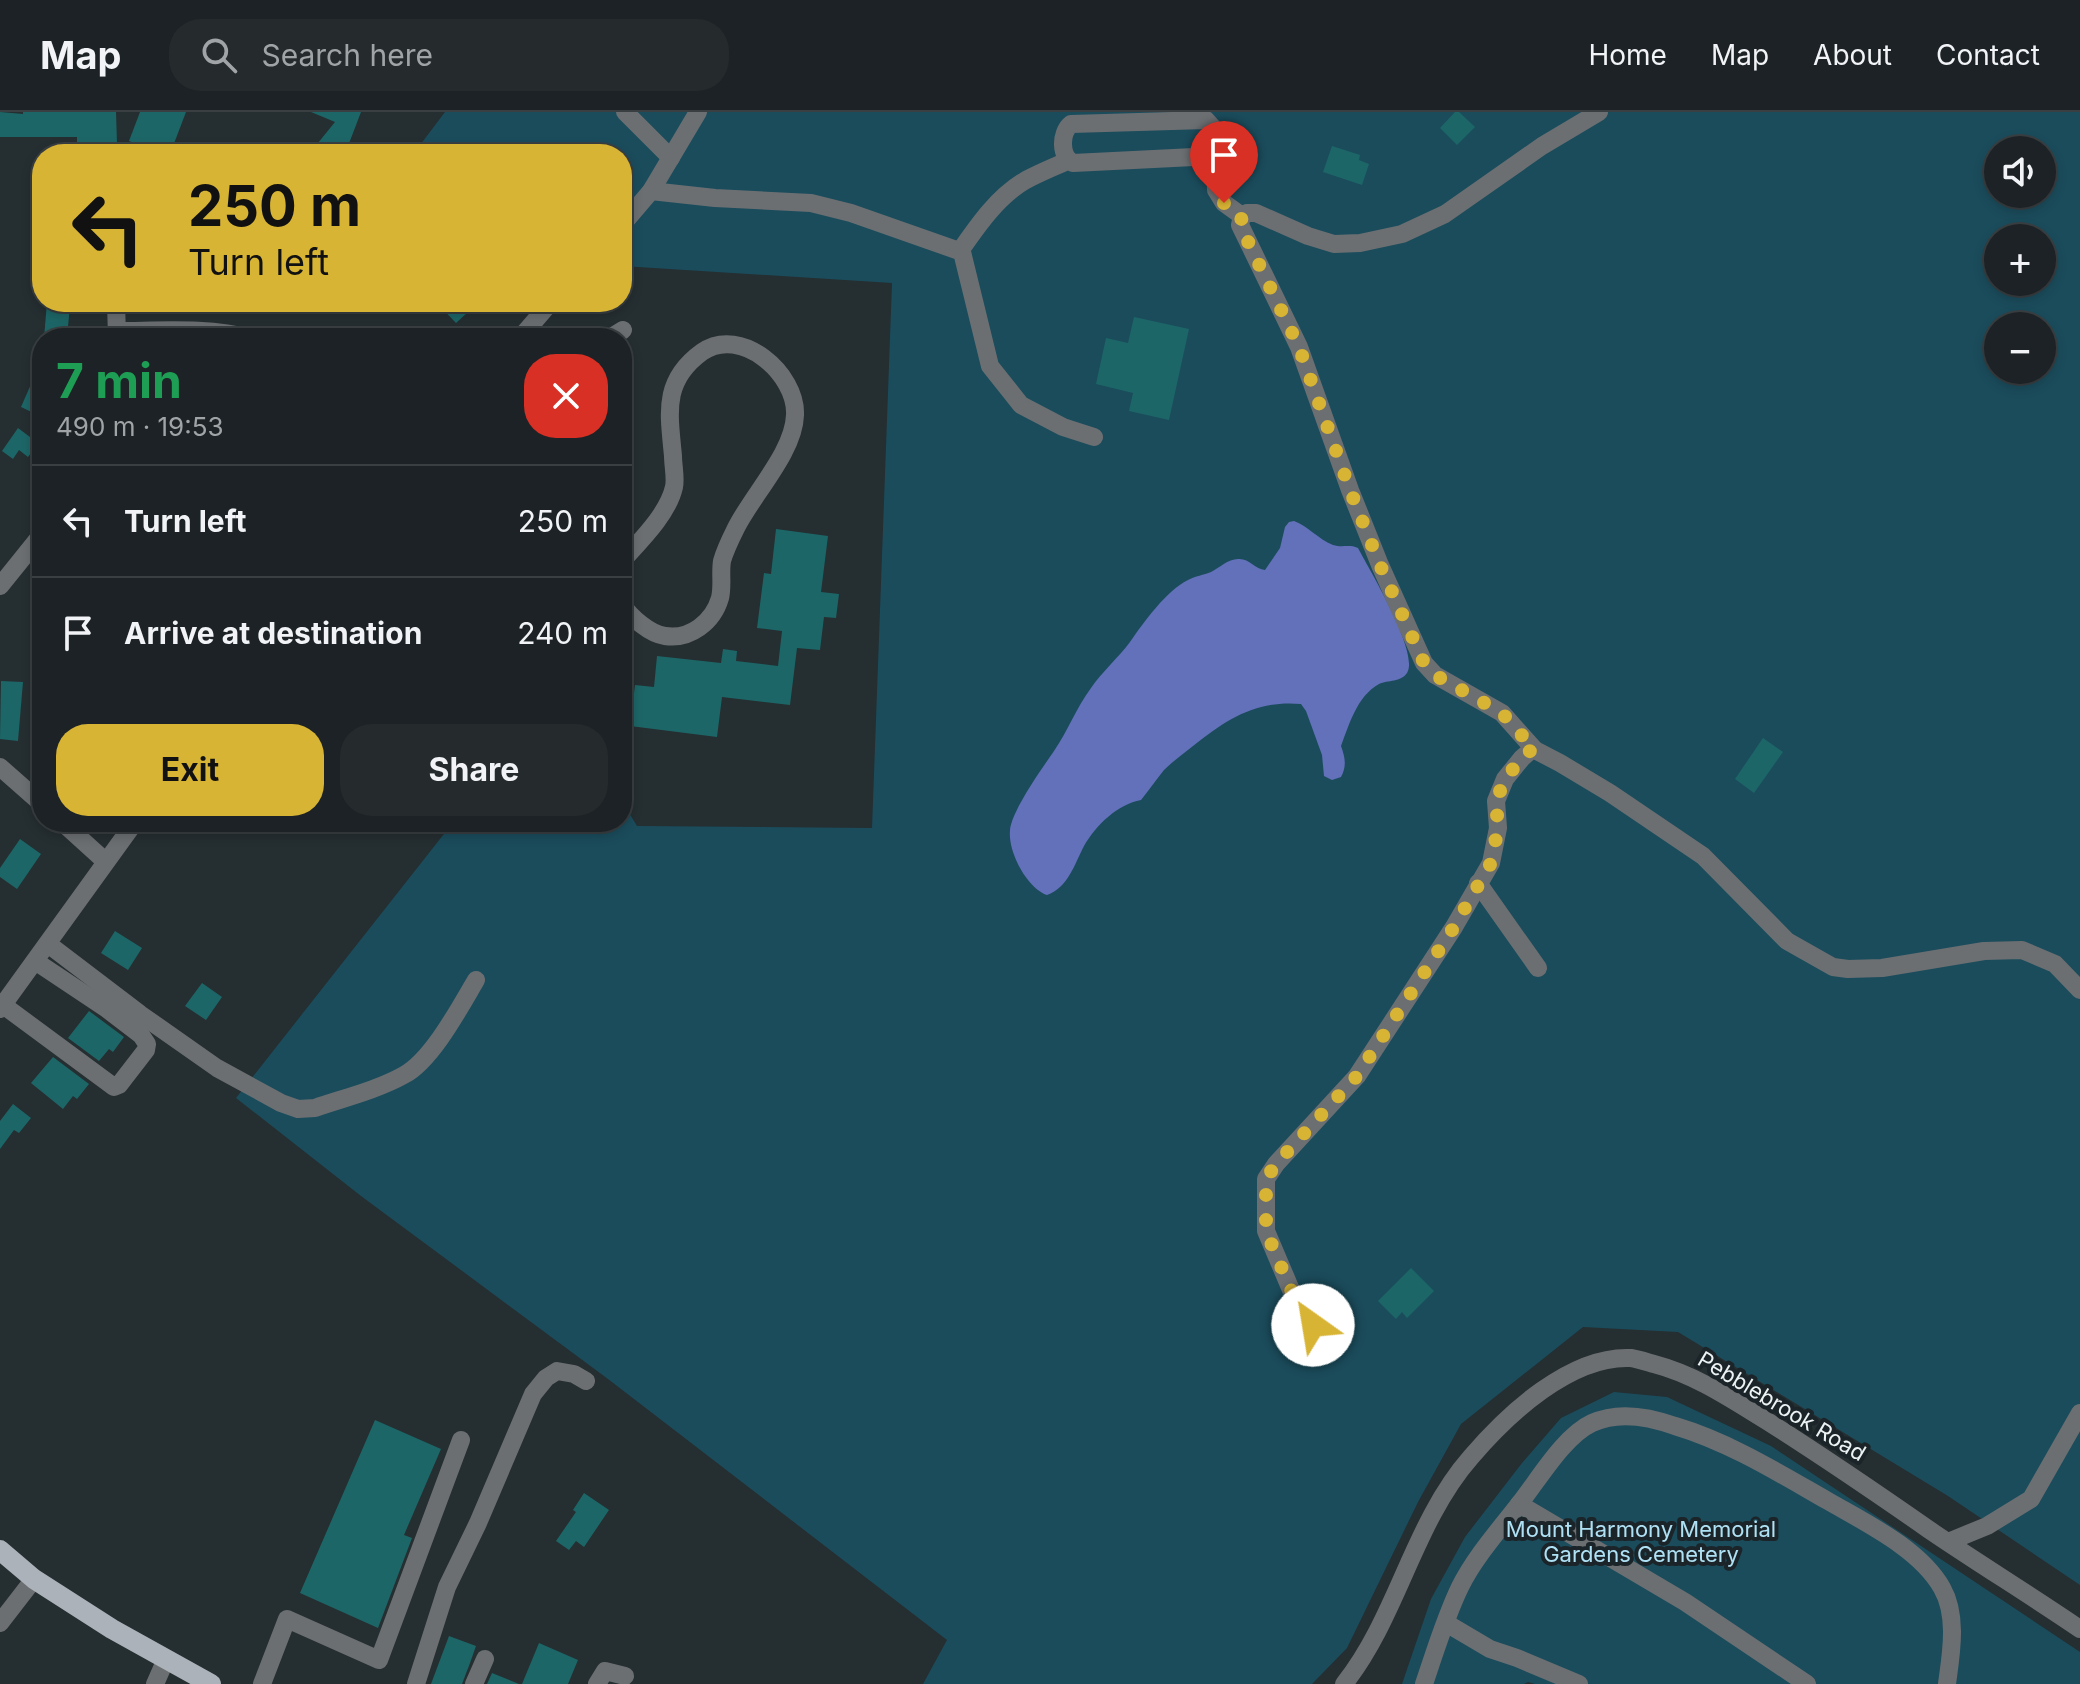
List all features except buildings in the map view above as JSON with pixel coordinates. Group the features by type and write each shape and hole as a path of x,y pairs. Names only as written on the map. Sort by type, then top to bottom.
{"main road":[{"path":"0,1550 34,1579 112,1629 211,1684"}],"street":[{"path":"625,112 671,158"},
{"path":"632,213 651,191 698,112"},
{"path":"1599,112 1542,146 1445,214 1402,234 1360,243 1334,244 1256,213 1242,216 1240,225 1299,347 1350,490 1424,663 1435,675 1502,713 1535,750 1610,793 1703,856 1787,941 1833,967 1882,968 1984,951 2022,950 2055,964 2080,990"},
{"path":"1067,161 1064,136 1071,124 1206,120 1214,129 1216,190 1224,203 1242,216"},
{"path":"960,251 976,227 1003,197 1025,181 1067,161 1214,156"},
{"path":"651,191 811,203 851,213 962,252 990,366 1021,405 1063,427 1094,437"},
{"path":"529,328 542,312"},
{"path":"632,550 651,529 674,487 669,413 671,394 682,370 715,346 727,344 758,355 782,375 794,402 795,417 786,448 746,508 735,531 723,561 722,588 716,609 698,629 676,638 658,635 632,616"},
{"path":"0,586 32,546"},
{"path":"1313,1325 1294,1297 1266,1231 1266,1179 1276,1164 1357,1076 1454,927 1491,863 1498,828 1496,801 1505,779 1522,758 1535,750"},
{"path":"0,767 32,795"},
{"path":"73,832 105,861"},
{"path":"35,961 141,1035 147,1044 146,1050 119,1085 114,1087 1,1007 127,832"},
{"path":"1478,883 1538,968"},
{"path":"48,944 217,1068 298,1109 315,1108 407,1074 441,1036 476,980"},
{"name":"Pebblebrook Road","path":"1344,1684 1357,1668 1382,1621 1439,1502 1469,1459 1509,1418 1570,1372 1596,1362 1631,1358 1674,1369 1710,1386 1837,1465 2080,1629"},
{"path":"416,1684 447,1587 533,1394 546,1378 557,1371 574,1374 586,1381"},
{"path":"1948,1542 1987,1526 2031,1499 2080,1413"},
{"path":"1424,1684 1468,1571 1559,1452 1581,1429 1594,1422 1611,1417 1634,1416 1675,1425 1781,1473 1908,1551 1930,1571 1944,1590 1952,1620 1947,1684"},
{"path":"262,1684 287,1619 379,1660 461,1440"},
{"path":"1519,1504 1685,1602 1807,1684"},
{"path":"0,1623 34,1579"},
{"path":"1446,1623 1490,1649 1579,1684"},
{"path":"155,1684 166,1659"},
{"path":"474,1684 485,1659"},
{"path":"597,1684 605,1671 625,1676"}],"green space":[{"path":"445,112 2080,112 2080,1585 1948,1496 1678,1332 1583,1327 1461,1424 1418,1502 1347,1648 1312,1684 923,1684 947,1640 236,1098 445,832 632,832 632,818 637,826 872,828 892,283 632,267 632,144 421,144"},
{"name":"Mount Harmony Memorial Gardens Cemetery","path":"1614,1392 1667,1397 1771,1446 2080,1652 2080,1684 1402,1684 1431,1599 1465,1537 1561,1418"}],"water":[{"path":"1294,521 1333,545 1358,548 1392,611 1409,663 1407,673 1401,678 1371,689 1355,712 1341,746 1345,762 1341,777 1332,780 1324,776 1322,755 1301,704 1256,708 1218,727 1164,770 1141,800 1124,806 1108,817 1089,838 1060,887 1047,895 1040,891 1026,877 1016,859 1010,839 1011,823 1086,696 1156,608 1180,585 1234,559 1245,560 1265,570 1280,548 1285,527"}],"route":[{"path":"1224,203 1242,216 1240,225 1252,253 1299,347 1350,490 1424,663 1445,682 1502,713 1535,750 1522,758 1505,779 1496,801 1498,828 1491,863 1454,927 1357,1076 1276,1164 1266,1179 1266,1231 1294,1297 1313,1325"}]}
